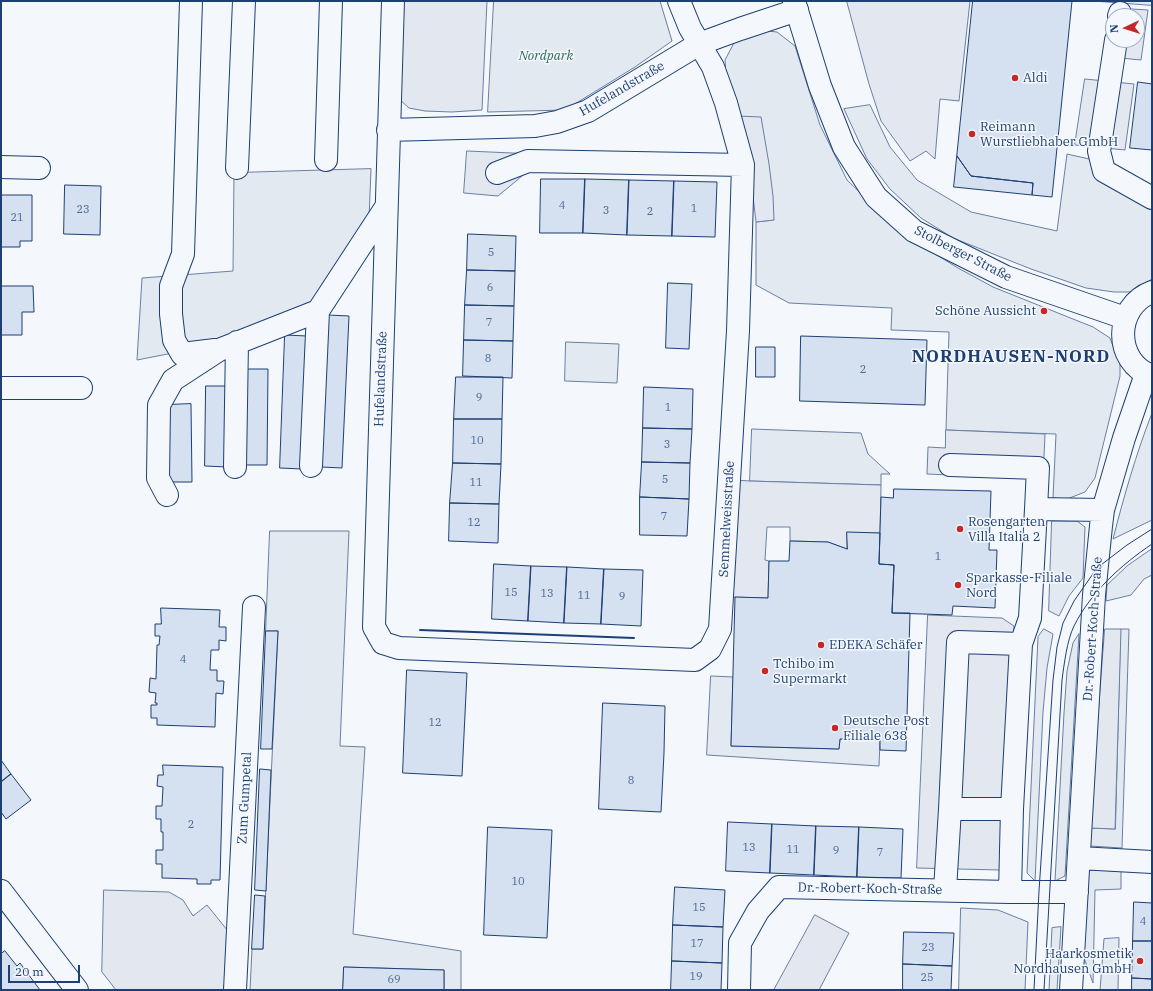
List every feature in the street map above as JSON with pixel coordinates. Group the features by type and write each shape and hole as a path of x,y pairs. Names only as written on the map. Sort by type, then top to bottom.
{"street":[{"path":"191,1 183,254 171,286 171,314 174,340 182,354 228,346"},
{"path":"237,168 244,1"},
{"path":"326,160 331,1"},
{"name":"Hufelandstraße","path":"374,627 393,1"},
{"name":"Semmelweisstraße","path":"374,627 383,643 399,648 695,660 710,649 720,629 738,331 743,165 726,103 713,67 690,28 679,1"},
{"name":"Hufelandstraße","path":"388,130 452,120 535,126 558,122 588,111 700,44 796,5"},
{"name":"Stolberger Straße","path":"796,5 820,86 844,147 876,197 914,231 1006,276 1125,318"},
{"path":"1115,48 1099,151 1104,171 1152,198"},
{"path":"497,173 528,161 743,165"},
{"path":"1,167 40,168"},
{"path":"311,466 318,311 386,207"},
{"path":"1149,375 1136,366 1128,356 1122,331 1125,318 1133,304 1145,294 1152,292"},
{"path":"167,495 158,478 159,405 173,380 228,346 318,311"},
{"path":"228,346 235,467"},
{"name":"Dr.-Robert-Koch-Straße","path":"1071,990 1094,595 1103,510 1124,438 1149,375"},
{"path":"1,388 81,388"},
{"path":"950,465 1038,468 1030,618 1021,644 1012,810 1010,892"},
{"path":"1036,509 1103,510"},
{"name":"Zum Gumpetal","path":"235,990 254,607"},
{"path":"945,890 958,642 1021,644"},
{"path":"950,809 1012,810"},
{"path":"1079,858 1152,862"},
{"name":"Dr.-Robert-Koch-Straße","path":"740,990 740,943 758,911 779,887 1077,892"},
{"path":"1,891 77,990"}],"green space":[{"name":"Nordpark","path":"494,1 660,1 672,41 635,67 565,110 488,112"},
{"path":"1094,1 1152,1 1152,5"},
{"path":"759,30 777,32 795,46 820,125 847,180 903,234 958,268 993,287 1093,327 1110,338 1120,364 1120,376 1095,478 1085,492 1067,499 1053,498 1056,434 946,430 949,332 891,330 892,308 789,303 756,285 756,222 774,220 737,116 726,77 725,60 735,41"},
{"path":"870,105 890,147 917,180 971,212 1057,231 1067,154 1098,161 1152,199 1152,279 1130,292 1114,292 1086,288 1031,269 953,238 921,218 890,189 867,159 844,109"},
{"path":"371,169 369,219 324,293 305,309 183,351 137,360 142,278 233,271 234,173"},
{"path":"566,342 619,344 617,383 565,381"},
{"path":"1152,413 1152,520 1113,539 1121,507"},
{"path":"752,429 861,433 868,454 890,474 881,474 881,485 750,481"},
{"path":"1052,521 1077,521 1085,527 1083,578 1069,596 1059,616 1049,611"},
{"path":"270,531 349,531 340,746 365,747 353,934 461,951 461,990 444,990 444,970 344,967 343,990 250,990 252,949 263,949 278,631 266,631"},
{"path":"1152,549 1152,575 1144,579 1131,595 1106,601 1107,585 1127,566"},
{"path":"1044,629 1053,634 1047,668 1043,712 1035,881 1027,873 1038,637"},
{"path":"1121,629 1129,629 1122,848 1090,846 1090,828 1115,829"},
{"path":"1079,634 1065,876 1055,881 1067,671 1073,643"},
{"path":"711,676 733,677 731,746 839,749 840,739 880,740 879,766 707,755"},
{"path":"1089,870 1121,871 1121,889 1095,890 1093,983 1083,955"},
{"path":"961,908 998,910 1028,922 1025,990 959,990"},
{"path":"1061,927 1057,990 1049,990 1052,928"},
{"path":"1119,938 1118,990 1100,990 1104,939"}],"shaded area":[{"path":"399,1 487,1 482,110 452,112 425,111 409,108 399,99"},
{"path":"847,1 970,1 959,101 940,99 935,159 926,151 910,161 881,121 869,84"},
{"path":"1145,10 1148,10 1145,31"},
{"path":"1112,48 1143,48 1141,60 1110,57"},
{"path":"1085,79 1134,84 1125,150 1075,145"},
{"path":"737,116 761,117 769,164 774,220 756,222 750,171"},
{"path":"467,151 535,154 534,166 498,196 464,193"},
{"path":"946,430 1045,434 1043,479 927,474 928,447 945,448"},
{"path":"734,480 881,485 880,533 847,533 847,549 828,542 790,541 790,527 767,527 765,560 769,561 768,598 727,597"},
{"path":"928,615 1002,618 1014,626 1000,870 917,868"},
{"path":"1105,629 1121,629 1115,829 1090,828"},
{"path":"104,890 169,892 183,900 193,916 207,905 232,936 232,958 223,990 116,990 102,972"},
{"path":"815,915 849,933 819,990 774,990"}],"building":[{"name":"Aldi","path":"973,1 1072,1 1052,197 1032,195 1033,183 971,176 957,156"},
{"path":"1138,82 1152,84 1152,150 1130,148"},
{"path":"957,156 971,176 1033,183 1032,195 954,187"},
{"path":"541,179 585,179 583,233 540,233"},
{"path":"585,179 629,180 627,235 583,233"},
{"path":"629,180 674,181 672,236 627,235"},
{"path":"674,181 717,182 715,237 672,236"},
{"path":"65,185 101,186 100,235 64,234"},
{"path":"1,195 32,195 32,241 20,241 20,247 1,247"},
{"path":"468,234 516,236 515,271 467,270"},
{"path":"467,270 515,271 514,306 465,305"},
{"path":"668,283 692,284 689,349 666,348"},
{"path":"1,286 33,286 34,312 22,312 22,335 1,335"},
{"path":"465,305 514,306 513,341 464,340"},
{"path":"328,315 349,316 342,468 321,467"},
{"path":"285,335 307,336 302,469 280,468"},
{"path":"801,336 927,340 925,405 800,401"},
{"path":"464,340 513,341 512,378 463,376"},
{"path":"756,347 775,347 775,377 756,377"},
{"path":"246,369 268,369 267,465 245,465"},
{"path":"456,377 503,377 502,419 454,419"},
{"path":"206,386 229,386 227,467 205,466"},
{"path":"644,387 693,389 692,429 643,428"},
{"path":"191,404 192,482 167,482 166,405"},
{"path":"454,419 502,419 501,464 453,463"},
{"path":"643,428 692,429 690,463 642,462"},
{"path":"642,462 690,463 689,499 640,497"},
{"path":"453,463 501,464 499,504 450,503"},
{"path":"894,489 991,491 989,550 997,550 995,608 953,606 952,615 892,613 894,565 879,564 881,497 893,498"},
{"path":"640,497 689,499 687,536 640,535"},
{"path":"450,503 499,504 498,543 449,541"},
{"name":"EDEKA Schäfer","path":"847,532 880,533 879,564 894,565 892,613 910,613 906,751 880,750 880,740 840,739 839,749 731,746 735,597 768,598 769,561 789,561 790,541 828,542 847,549"},
{"path":"494,564 531,566 528,621 492,619"},
{"path":"531,566 567,567 564,623 528,621"},
{"path":"567,567 604,569 601,624 564,623"},
{"path":"604,569 643,570 641,626 601,624"},
{"path":"161,608 220,610 219,627 226,627 226,641 219,640 219,650 211,650 210,670 217,670 217,681 224,681 223,694 216,693 215,727 157,725 157,718 151,718 151,705 157,705 157,703 155,703 156,693 149,692 150,678 156,679 157,645 159,645 160,636 155,636 155,624 161,624"},
{"path":"266,631 278,631 272,749 261,749"},
{"path":"407,670 467,673 462,776 403,773"},
{"path":"603,703 665,706 661,812 599,809"},
{"path":"1,760 11,774 1,782"},
{"path":"163,765 223,767 220,880 211,880 211,884 197,884 197,879 162,878 162,864 156,864 156,850 163,850 163,832 161,832 161,819 156,819 156,806 162,806 163,787 157,786 158,775 163,775"},
{"path":"260,769 271,770 266,891 255,890"},
{"path":"11,774 31,800 6,819 1,812 1,782"},
{"path":"728,822 772,824 770,873 726,871"},
{"path":"772,824 816,826 814,875 770,873"},
{"path":"816,826 859,827 857,877 814,875"},
{"path":"488,827 552,830 547,938 484,935"},
{"path":"859,827 903,829 901,878 857,877"},
{"path":"675,887 725,890 723,927 673,925"},
{"path":"255,895 265,896 263,949 252,949"},
{"path":"1134,902 1152,903 1152,941 1133,941"},
{"path":"673,925 723,927 722,963 672,961"},
{"path":"904,932 954,933 952,966 903,964"},
{"path":"1133,941 1152,941 1152,979 1132,978"},
{"path":"5,951 17,966 20,963 40,990 1,990 1,954"},
{"path":"672,961 722,963 721,990 671,990"},
{"path":"903,964 952,966 951,990 903,990"},
{"path":"344,967 444,970 444,990 343,990"},
{"path":"1132,978 1152,979 1152,990 1132,990"}],"tram line":[{"path":"1034,990 1053,680 1057,647 1063,623 1074,601 1097,568 1127,545 1152,529"},
{"path":"1044,990 1062,680 1068,645 1074,626 1089,602 1098,591 1118,570 1152,544"}],"wall":[{"path":"420,630 634,638"}],"place":[{"name":"Aldi","path":"1015,78"},
{"name":"Reimann Wurstliebhaber GmbH","path":"972,134"},
{"name":"Schöne Aussicht","path":"1044,311"},
{"name":"Rosengarten Villa Italia 2","path":"960,529"},
{"name":"Sparkasse-Filiale Nord","path":"958,585"},
{"name":"EDEKA Schäfer","path":"821,645"},
{"name":"Tchibo im Supermarkt","path":"765,671"},
{"name":"Deutsche Post Filiale 638","path":"835,728"},
{"name":"Haarkosmetik Nordhausen GmbH","path":"1140,961"}],"district":[{"name":"NORDHAUSEN-NORD","path":"1011,357"}]}
